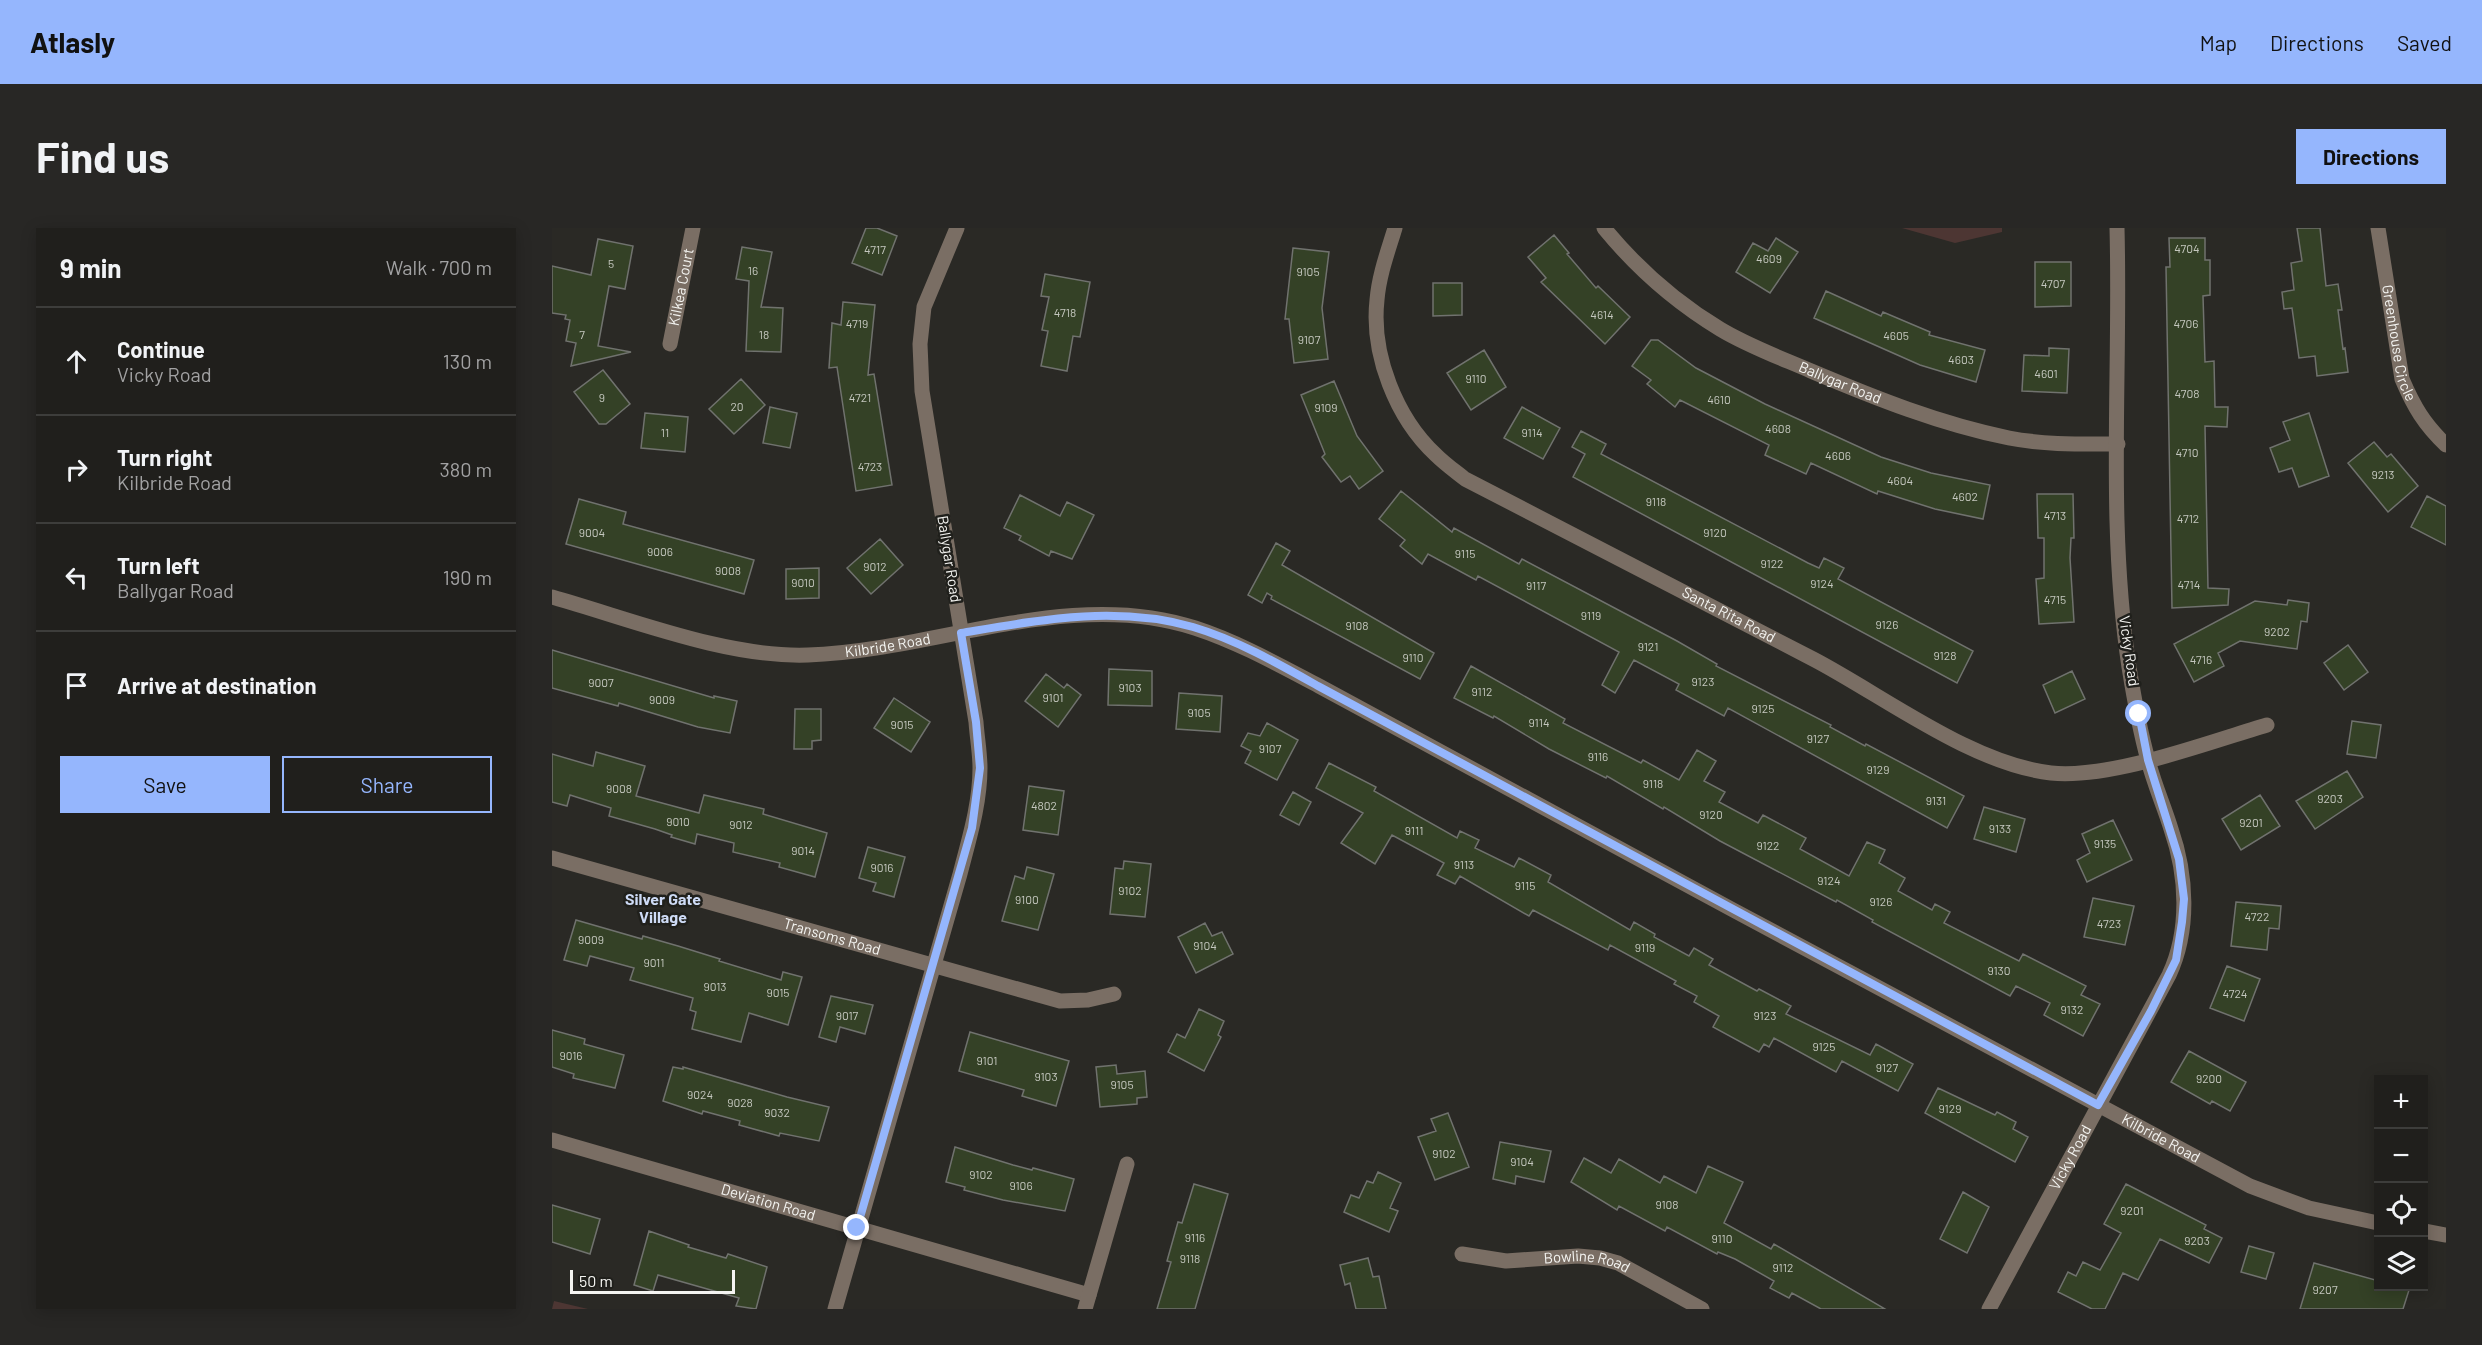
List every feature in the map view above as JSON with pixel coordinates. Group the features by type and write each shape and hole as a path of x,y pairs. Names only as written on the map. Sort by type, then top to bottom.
{"street":[{"name":"Kilkea Court","path":"670,344 693,228"},
{"name":"Ballygar Road","path":"835,1309 969,840 978,793 980,768 976,722 922,391 920,344 924,307 957,228"},
{"name":"Santa Rita Road","path":"1395,228 1383,266 1376,300 1377,336 1384,370 1399,404 1414,429 1435,454 1465,478 1816,661 1917,719 1992,758 2012,765 2052,773 2092,772 2148,760 2267,725"},
{"name":"Ballygar Road","path":"1604,228 1650,277 1721,330 1868,395 1959,426 2011,438 2062,444 2118,444"},
{"name":"Vicky Road","path":"1989,1309 2151,1011 2176,960 2182,922 2184,899 2179,859 2148,760 2129,667 2119,572 2117,228"},
{"name":"Greenhouse Circle","path":"2378,228 2402,379 2410,401 2426,426 2446,445"},
{"name":"Kilbride Road","path":"552,597 710,643 769,654 807,656 846,653 1074,615 1119,615 1158,619 1195,628 1264,657 1310,681 2250,1186 2308,1208 2374,1222"},
{"name":"Transoms Road","path":"552,858 1060,1001 1088,1000 1114,994"},
{"name":"Deviation Road","path":"552,1140 857,1228 1087,1302 1127,1164"},
{"path":"2428,1232 2446,1235"},
{"name":"Bowline Road","path":"1462,1254 1506,1261 1578,1256 1600,1258 1618,1263 1702,1309"}],"shaded area":[{"path":"1902,228 2002,228 2002,232 1955,243"},
{"path":"554,1301 588,1309 552,1309"}],"building":[{"path":"866,228 877,228 897,236 882,275 852,263"},
{"path":"2297,228 2320,228 2326,286 2338,284 2342,310 2338,310 2348,372 2317,376 2315,356 2299,358 2292,308 2284,309 2282,292 2294,290 2291,263 2302,261"},
{"path":"1554,235 1596,288 1598,286 1630,317 1605,344 1541,282 1546,278 1528,257"},
{"path":"1776,238 1798,252 1770,293 1736,272 1753,243 1768,251"},
{"path":"2169,238 2205,238 2205,260 2210,260 2210,295 2203,296 2205,362 2214,361 2215,407 2228,407 2227,427 2205,426 2208,588 2229,589 2228,605 2172,608 2166,267 2170,267"},
{"path":"598,239 633,246 625,289 609,286 598,346 631,352 571,366 576,343 566,341 570,320 565,319 566,315 552,313 552,266 591,275"},
{"path":"742,247 772,252 761,307 783,308 781,352 746,351 749,281 736,279"},
{"path":"1293,248 1329,252 1322,308 1328,359 1294,363 1289,319 1285,319"},
{"path":"2035,262 2071,262 2071,306 2035,307"},
{"path":"1045,274 1090,282 1080,337 1073,336 1067,371 1041,366 1048,331 1042,330 1049,297 1041,296"},
{"path":"1433,283 1462,283 1462,315 1433,316"},
{"path":"1826,291 1881,316 1883,312 1930,332 1929,335 1985,350 1976,382 1920,365 1814,318"},
{"path":"843,302 875,305 868,375 874,374 892,485 856,491 837,367 829,368 832,323 841,325"},
{"path":"1651,340 1658,340 1696,368 1765,404 1881,457 1931,473 1990,485 1983,519 1935,509 1878,491 1877,494 1811,463 1806,474 1765,455 1769,445 1680,400 1675,407 1647,384 1651,380 1632,366"},
{"path":"2049,348 2069,349 2067,393 2022,391 2024,355 2049,356"},
{"path":"1484,350 1506,387 1471,410 1447,373"},
{"path":"603,370 630,404 606,424 599,424 574,392"},
{"path":"741,379 765,405 734,434 709,409"},
{"path":"1334,381 1357,436 1383,471 1359,489 1350,476 1341,482 1322,457 1325,454 1301,395"},
{"path":"770,407 797,413 790,448 763,443"},
{"path":"1522,407 1560,428 1543,459 1504,438"},
{"path":"645,413 688,417 685,452 641,448"},
{"path":"2309,413 2329,476 2299,487 2292,468 2279,472 2270,448 2290,440 2283,422"},
{"path":"1581,431 1606,444 1601,454 1808,563 1819,568 1824,558 1844,568 1838,579 1973,651 1957,683 1573,477 1585,454 1572,447"},
{"path":"2374,442 2387,457 2391,454 2418,486 2388,512 2348,463"},
{"path":"1401,491 1452,532 1454,528 1519,564 1522,559 1677,641 1717,664 1716,666 1831,725 1830,727 1865,746 1866,744 1964,796 1947,828 1728,708 1724,716 1676,690 1679,684 1634,660 1615,693 1602,685 1619,652 1478,576 1476,580 1428,554 1422,564 1400,546 1405,540 1379,519"},
{"path":"2037,494 2073,494 2074,538 2071,538 2070,558 2074,622 2039,624 2036,579 2044,578 2044,538 2038,538"},
{"path":"1020,495 1060,516 1067,502 1094,515 1072,559 1051,551 1049,556 1019,540 1021,536 1004,528"},
{"path":"2427,496 2446,506 2446,545 2411,527"},
{"path":"579,499 626,512 623,524 754,560 744,594 566,544"},
{"path":"880,539 903,565 871,594 847,568"},
{"path":"1276,543 1290,551 1282,565 1434,653 1420,679 1271,599 1272,596 1267,593 1262,603 1248,595"},
{"path":"819,568 819,598 786,599 786,569"},
{"path":"2288,600 2309,603 2307,622 2301,621 2297,649 2240,641 2218,653 2224,666 2194,682 2174,644 2255,601 2287,605"},
{"path":"2348,645 2368,672 2344,690 2324,663"},
{"path":"552,650 714,698 714,696 737,701 730,733 698,727 619,703 618,706 552,688"},
{"path":"1471,666 1565,719 1563,723 1641,763 1643,760 1679,780 1697,750 1716,761 1704,781 1725,792 1719,802 1758,823 1763,815 1806,838 1800,849 1849,876 1867,842 1885,850 1879,863 1905,878 1898,891 1932,910 1935,904 1950,912 1944,923 2019,961 2023,954 2086,986 2081,995 2100,1004 2083,1036 2044,1015 2050,1003 2016,986 2010,996 1872,922 1873,920 1837,900 1836,902 1720,841 1607,776 1606,778 1549,749 1494,716 1493,718 1454,698"},
{"path":"1109,669 1152,671 1152,706 1108,705"},
{"path":"2072,671 2085,699 2055,713 2043,685"},
{"path":"1046,674 1064,688 1067,684 1081,695 1058,727 1025,701"},
{"path":"1179,693 1222,696 1220,732 1176,729"},
{"path":"894,698 930,722 911,752 874,728"},
{"path":"795,709 821,709 821,740 812,741 812,749 794,749"},
{"path":"2352,721 2381,725 2376,758 2347,754"},
{"path":"1267,723 1298,740 1277,780 1245,763 1251,751 1241,746 1248,733 1260,736"},
{"path":"596,752 645,766 636,796 699,813 704,795 764,809 763,814 827,833 815,877 779,867 780,863 733,852 734,843 697,834 695,844 671,837 672,835 655,829 609,816 611,808 570,795 567,806 552,802 552,754 593,766"},
{"path":"1329,763 1376,787 1374,791 1457,838 1460,831 1479,840 1475,848 1514,867 1519,858 1551,875 1548,882 1630,930 1634,922 1655,934 1654,937 1689,956 1694,948 1713,959 1709,965 1791,1006 1786,1014 1870,1055 1876,1044 1913,1064 1898,1091 1842,1061 1836,1072 1774,1038 1769,1047 1764,1044 1759,1052 1713,1027 1719,1016 1694,1002 1697,996 1674,984 1676,981 1610,945 1608,950 1533,910 1529,916 1460,876 1455,884 1437,875 1444,863 1392,835 1375,864 1341,843 1363,813 1316,788"},
{"path":"2347,771 2363,797 2315,829 2296,801"},
{"path":"1029,786 1064,791 1058,835 1023,830"},
{"path":"1293,792 1311,802 1299,825 1280,815"},
{"path":"2260,795 2280,826 2241,850 2222,819"},
{"path":"1984,807 2025,819 2016,852 1974,839"},
{"path":"2113,820 2132,860 2087,882 2077,860 2090,853 2082,834"},
{"path":"868,847 905,857 894,897 873,891 876,883 859,878"},
{"path":"1124,861 1151,864 1145,917 1110,914 1115,868 1123,869"},
{"path":"1027,867 1054,874 1038,930 1002,921 1015,876 1024,879"},
{"path":"2093,898 2134,906 2125,945 2084,937"},
{"path":"2236,902 2281,906 2279,929 2269,928 2267,950 2231,946"},
{"path":"576,920 642,939 643,936 678,946 781,980 783,972 802,977 788,1025 749,1013 741,1042 692,1029 696,1012 690,1010 693,998 630,980 634,968 590,956 587,966 564,960"},
{"path":"1205,923 1212,936 1222,932 1233,954 1196,973 1178,937"},
{"path":"2227,966 2260,979 2244,1021 2210,1008"},
{"path":"831,996 873,1005 865,1034 840,1027 836,1042 819,1037"},
{"path":"1199,1009 1224,1021 1218,1035 1221,1037 1204,1071 1168,1052 1177,1034 1185,1038"},
{"path":"552,1030 585,1039 584,1044 624,1055 615,1088 573,1078 574,1074 552,1067"},
{"path":"970,1032 1069,1061 1056,1106 1022,1096 1024,1090 959,1071"},
{"path":"2189,1051 2246,1082 2230,1111 2212,1101 2210,1104 2171,1082"},
{"path":"1116,1065 1117,1074 1145,1071 1147,1097 1137,1098 1137,1104 1100,1107 1096,1067"},
{"path":"673,1067 683,1069 683,1067 829,1107 819,1141 780,1133 779,1136 739,1125 740,1121 703,1111 702,1114 663,1101"},
{"path":"1938,1088 1995,1115 1997,1112 2016,1122 2013,1129 2028,1137 2015,1162 1925,1113"},
{"path":"1448,1113 1469,1167 1435,1180 1418,1137 1436,1131 1431,1119"},
{"path":"1500,1142 1551,1151 1544,1182 1516,1176 1515,1184 1493,1179"},
{"path":"955,1147 1013,1165 1074,1179 1065,1211 1003,1200 964,1190 965,1187 946,1182"},
{"path":"1584,1158 1611,1173 1619,1159 1660,1183 1664,1176 1696,1193 1708,1166 1743,1182 1724,1223 1771,1249 1774,1244 1885,1309 1821,1309 1792,1293 1789,1298 1770,1288 1774,1281 1735,1259 1718,1252 1717,1254 1667,1227 1665,1231 1619,1206 1617,1210 1571,1182"},
{"path":"1378,1172 1401,1183 1390,1208 1398,1211 1389,1232 1344,1212 1351,1195 1359,1198 1367,1181 1373,1183"},
{"path":"1194,1184 1228,1194 1195,1309 1157,1309 1171,1262 1167,1261 1178,1222 1182,1223"},
{"path":"2126,1184 2206,1225 2204,1229 2222,1238 2209,1263 2160,1239 2138,1280 2123,1273 2105,1309 2092,1309 2058,1292 2068,1272 2076,1276 2083,1262 2100,1270 2121,1233 2104,1224"},
{"path":"1963,1192 1989,1207 1967,1253 1940,1239"},
{"path":"552,1205 600,1219 590,1254 552,1242"},
{"path":"649,1231 689,1245 688,1247 726,1258 728,1254 767,1267 756,1309 736,1306 739,1298 658,1275 653,1291 634,1285"},
{"path":"2249,1246 2274,1253 2266,1279 2241,1272"},
{"path":"1368,1258 1373,1277 1379,1276 1386,1309 1356,1309 1350,1283 1345,1285 1340,1265"},
{"path":"2314,1263 2374,1280 2374,1291 2409,1291 2403,1309 2300,1309"}],"district":[{"name":"Silver Gate Village","path":"663,908"}],"route":[{"path":"857,1228 972,828 980,768 976,722 961,633 1074,615 1119,615 1158,619 1195,628 1225,640 1264,657 1411,735 2098,1105 2151,1011 2176,960 2182,922 2184,899 2179,859 2172,830 2148,760 2139,714"}]}
